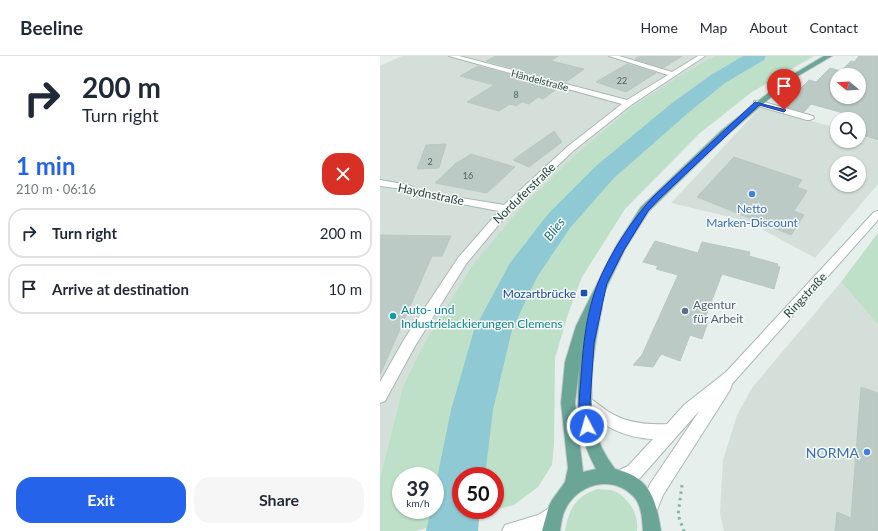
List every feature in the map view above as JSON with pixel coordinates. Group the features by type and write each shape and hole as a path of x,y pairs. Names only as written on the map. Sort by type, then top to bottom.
{"main road":[{"path":"573,486 576,468 568,403 572,362 582,326 620,249 645,210 656,197 758,103 789,79 829,56"},
{"path":"602,283 589,343 585,403 587,426 598,457 615,477"},
{"path":"551,531 554,514 562,499 573,486 584,479 596,475 615,477 633,485 643,496 649,509 652,531"}],"street":[{"name":"Händelstraße","path":"452,56 628,103"},
{"path":"612,56 672,74"},
{"name":"Norduferstraße","path":"380,396 410,342 462,261 506,208 570,149 628,103 702,56"},
{"path":"758,103 810,118"},
{"name":"Haydnstraße","path":"380,183 406,187 416,193 506,208"},
{"name":"Ringstraße","path":"615,477 634,472 689,410 731,376 878,214"},
{"name":"Ringstraße","path":"649,509 656,490 731,376"},
{"path":"585,403 602,417 624,428 650,433 669,431"},
{"path":"515,530 542,523 554,514"}],"path":[{"path":"684,531 678,515 682,487 685,480"}],"shaded area":[{"path":"402,56 714,56 688,71 471,267 423,345 403,386 380,477 380,66"},
{"path":"761,107 830,126 830,148 866,148 866,137 878,141 878,184 815,258 747,221 671,203"},
{"path":"841,282 878,325 878,531 724,531 720,513 723,460 737,415 752,388"}],"green space":[{"path":"714,56 814,56 752,92 700,133 625,209 582,277 568,314 555,358 554,445 552,465 538,487 514,505 504,508 504,467 452,467 452,519 461,519 416,531 380,531 380,477 403,386 423,345 471,267 517,212 575,155 632,107"},
{"path":"878,233 878,325 841,282"},
{"path":"598,489 614,491 628,502 635,513 637,531 565,531 574,504 584,495"}],"building":[{"path":"496,56 558,56 551,61 584,69 566,82 486,61"},
{"path":"640,56 682,56 663,68 635,59"},
{"path":"859,56 878,56 878,140 866,136 866,112 840,112 811,104 804,112 781,106 796,90 798,91 809,80 816,82 830,68 830,104 866,104 866,68 844,68 851,61 854,62"},
{"path":"627,64 656,73 626,92 596,82"},
{"path":"478,66 558,88 543,99 538,97 529,104 522,102 516,106 510,104 499,111 467,102 494,85 460,76"},
{"path":"554,131 562,142 529,167 513,160"},
{"path":"446,144 439,168 417,169 426,145"},
{"path":"471,154 515,167 487,193 435,183 455,164"},
{"name":"Netto Marken-Discount","path":"734,157 802,180 797,187 807,191 794,211 804,215 791,235 697,197"},
{"name":"Auto- und Industrielackierungen Clemens","path":"380,235 451,236 442,256 432,256 380,375"},
{"name":"Agentur für Arbeit","path":"655,241 698,253 702,242 750,252 749,256 778,264 777,266 780,267 774,289 722,274 704,321 708,322 702,339 690,335 680,361 661,354 653,367 633,365 642,355 678,275 656,269 658,266 643,262"},
{"name":"NORMA","path":"861,387 878,393 878,531 835,531 837,512 851,518"}],"waterway":[{"name":"Blies","path":"462,467 472,410 493,330 522,272 559,221 605,172 680,108 718,79 757,56"},
{"name":"Blies","path":"452,531 454,519"}],"place":[{"name":"Netto Marken-Discount","path":"752,194"},
{"name":"Mozartbrücke","path":"584,293"},
{"name":"Agentur für Arbeit","path":"685,311"},
{"name":"Auto- und Industrielackierungen Clemens","path":"393,316"},
{"name":"NORMA","path":"867,452"}],"route":[{"path":"587,426 585,403 591,327 602,283 620,249 645,210 656,197 758,103 784,110"}]}
